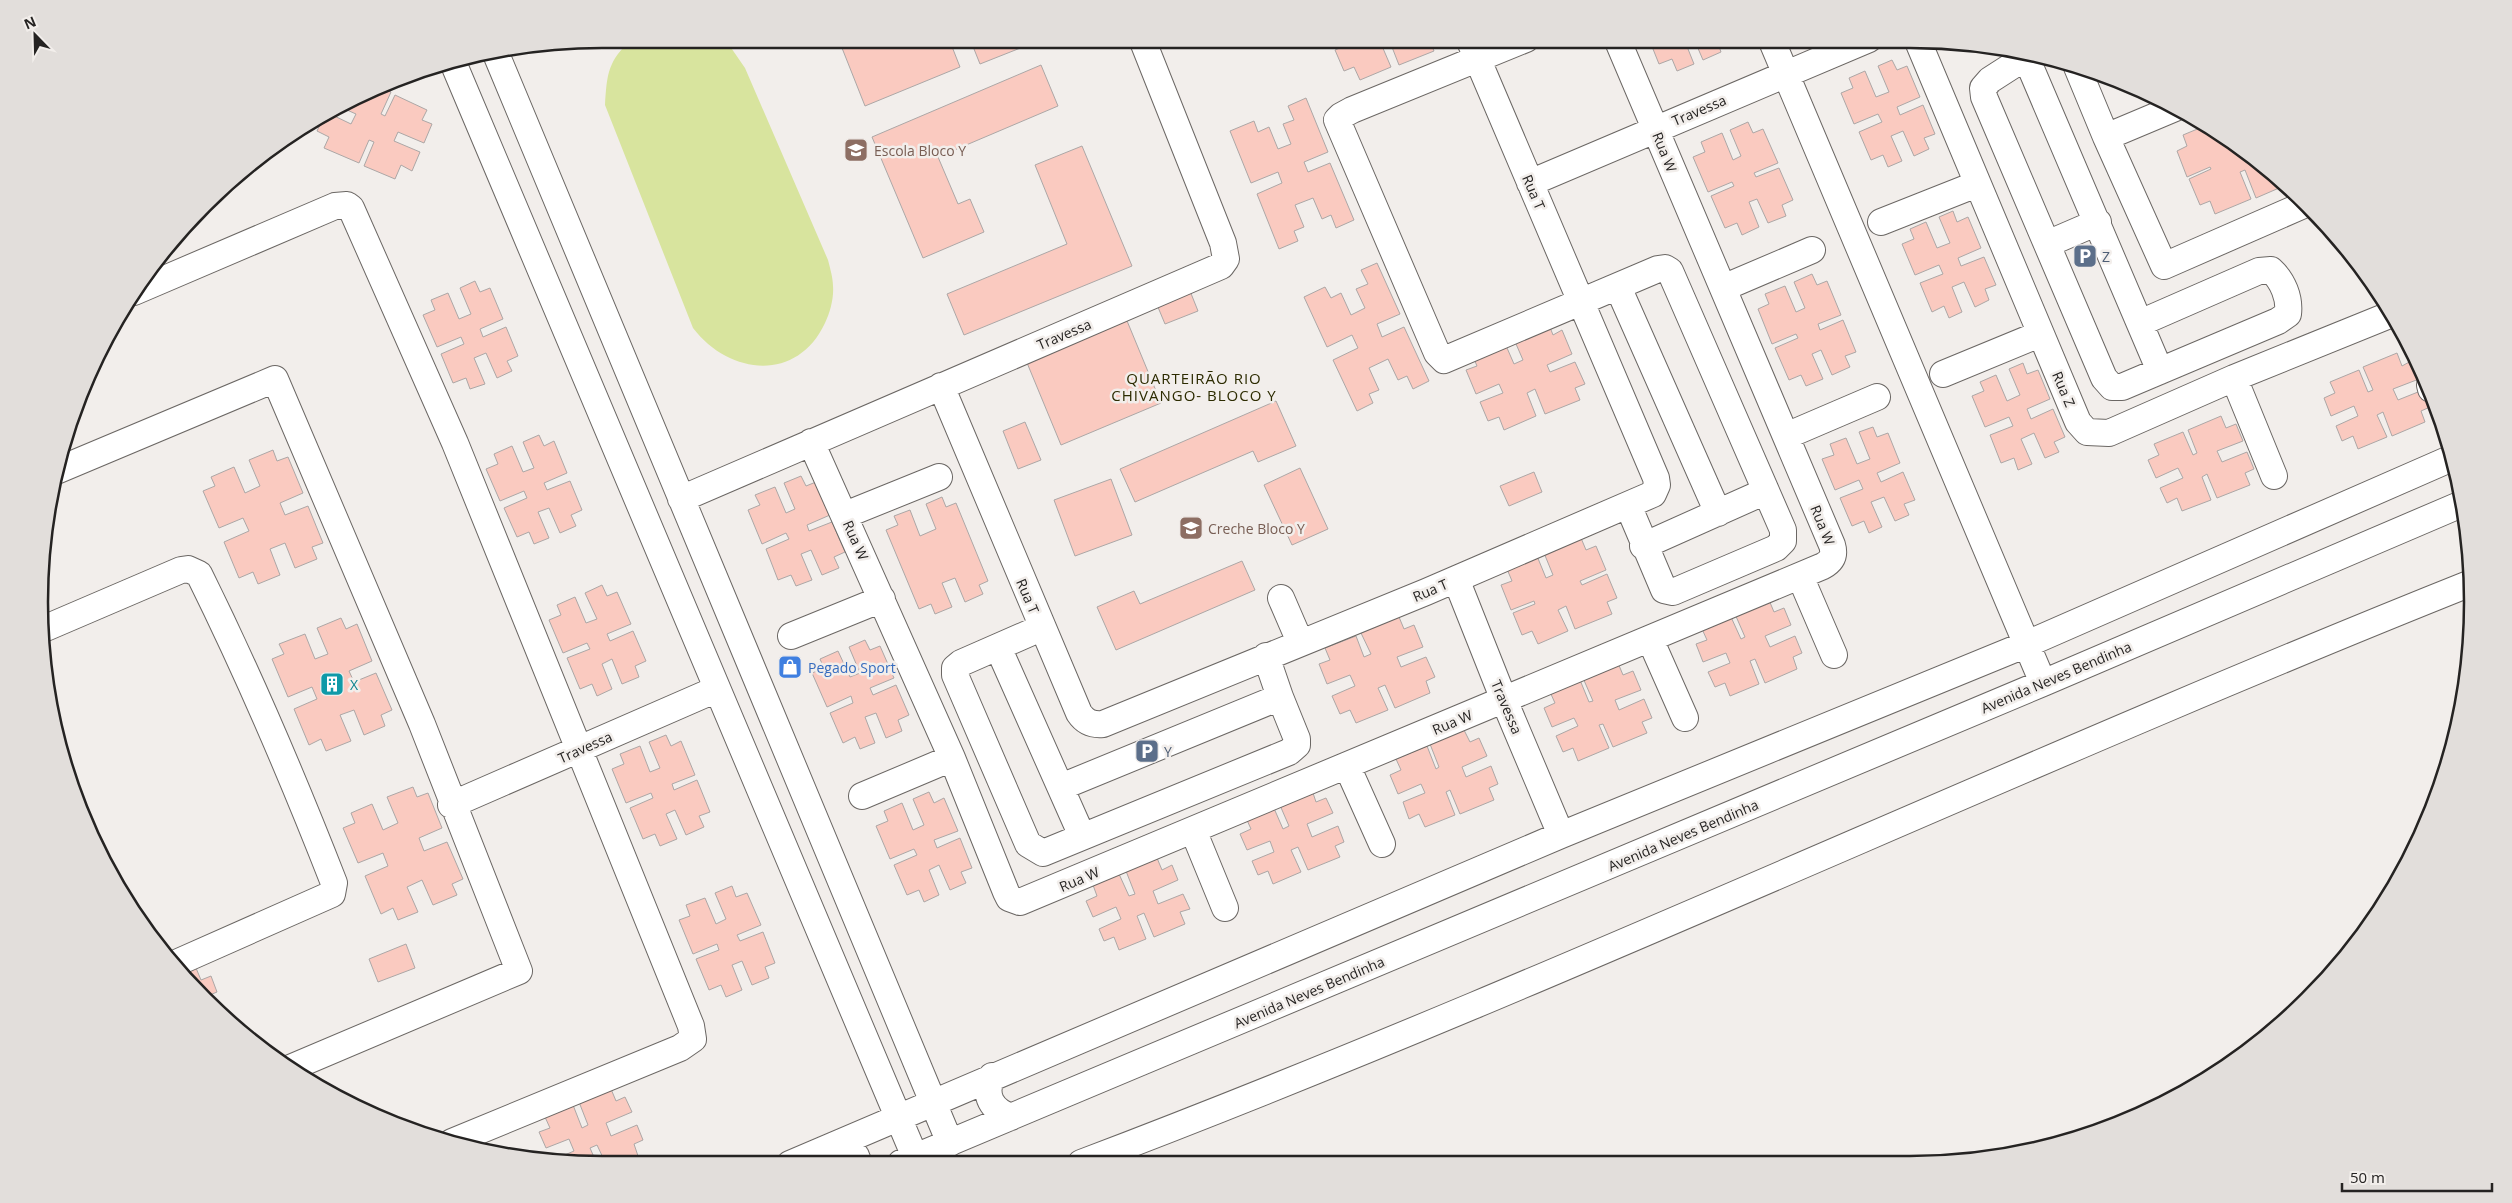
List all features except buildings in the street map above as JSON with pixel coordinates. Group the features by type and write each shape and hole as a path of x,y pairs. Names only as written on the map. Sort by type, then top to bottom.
{"street":[{"name":"Travessa","path":"681,499 941,386 1212,272 1221,266 1226,259 1224,243 1146,48"},
{"name":"Rua W","path":"811,442 952,758 1006,892 1009,898 1015,901 1026,901 1800,576 1829,562 1834,552 1621,48"},
{"path":"1775,48 2043,683"},
{"name":"Travessa","path":"1530,183 1655,128 1848,48"},
{"name":"Rua Z","path":"1921,48 1976,184 2078,422 2087,432 2109,433 2234,378 2385,317"},
{"name":"Rua T","path":"941,386 1079,713 1089,723 1096,725 1103,724 1456,579 1653,494 1657,485 1656,478 1473,49"},
{"path":"1473,49 1340,116 1337,120 1437,353 1444,360 1658,269 1665,268 1670,271 1783,530 1783,541 1776,548 1673,592 1668,592 1664,590 1643,546 1628,505"},
{"path":"497,57 950,1143"},
{"path":"2023,59 1990,80 1983,88 1984,97 2104,378 2112,387 2122,387 2278,321 2288,314 2290,302 2279,277 2271,270 2259,272 2140,323"},
{"path":"2031,61 2160,371"},
{"path":"455,67 898,1117 907,1156"},
{"path":"2080,74 2164,266 2299,207"},
{"path":"2106,137 2168,111"},
{"path":"1881,222 1976,184"},
{"path":"146,287 335,206 347,205 351,208 455,443 691,1026 693,1039 680,1048 462,1138"},
{"path":"2047,244 2098,222"},
{"path":"1723,288 1812,250"},
{"path":"1618,286 1718,513"},
{"path":"1943,374 2040,334"},
{"path":"2234,378 2274,476"},
{"path":"64,468 275,379 410,697 519,971 298,1065"},
{"path":"1786,436 1877,397"},
{"path":"809,1156 992,1076 1562,835 2027,644 2447,460"},
{"path":"845,515 939,477"},
{"path":"1643,546 1766,491"},
{"name":"Avenida Neves Bendinha","path":"918,1156 2043,683 2456,506"},
{"path":"49,627 181,570 194,571 199,574 230,637 304,805 334,883 332,894 180,961"},
{"path":"1800,576 1834,655"},
{"name":"Travessa","path":"1456,579 1504,700 1562,835"},
{"path":"1100,1156 1192,1121 1529,981 2120,728 2464,586"},
{"path":"1281,598 1300,642"},
{"path":"791,636 882,599"},
{"path":"1042,628 961,663 956,668 955,675 1028,844 1042,853 1289,752 1297,745 1297,739 1266,656"},
{"path":"1650,639 1685,718"},
{"path":"998,646 1082,836"},
{"name":"Travessa","path":"452,805 717,688"},
{"path":"1061,787 1280,697"},
{"path":"862,796 952,758"},
{"path":"1347,766 1382,844"},
{"path":"1193,830 1225,908"},
{"path":"872,1055 882,1060 894,1058 903,1052 908,1042"},
{"path":"992,1076 987,1086 988,1097 993,1107 1011,1117"},
{"path":"839,1143 852,1150 856,1156"}],"green space":[{"path":"623,48 731,48 745,68 828,260 832,276 833,295 827,319 813,342 798,356 780,363 762,366 743,363 725,355 708,344 693,328 605,105 610,68"}],"place":[{"name":"Escola Bloco Y","path":"856,150"},
{"name":"Z","path":"2085,256"},
{"name":"Creche Bloco Y","path":"1191,528"},
{"name":"Pegado Sport","path":"790,667"},
{"name":"X","path":"332,684"},
{"name":"Y","path":"1147,751"}],"district":[{"name":"QUARTEIRÃO RIO CHIVANGO- BLOCO Y","path":"1194,386"}]}
